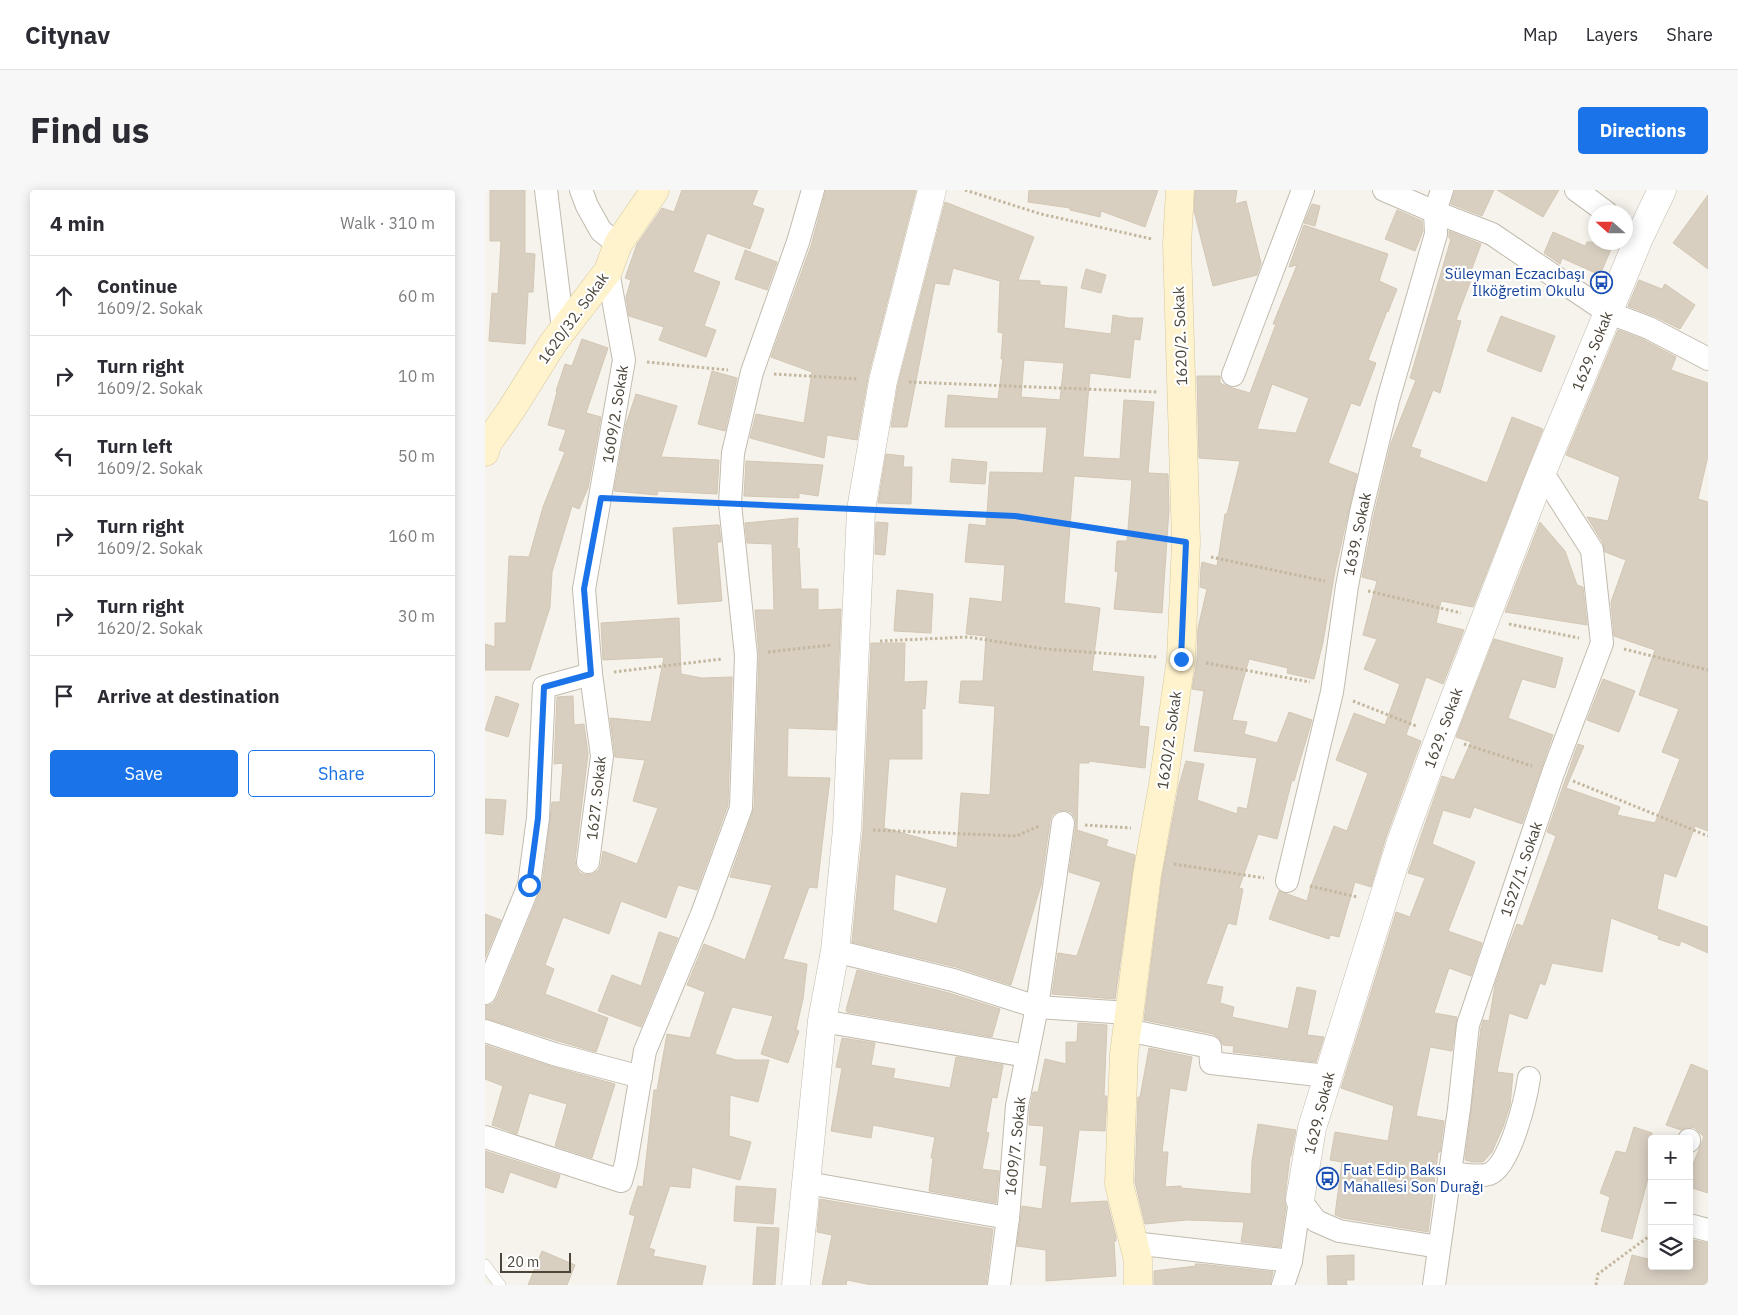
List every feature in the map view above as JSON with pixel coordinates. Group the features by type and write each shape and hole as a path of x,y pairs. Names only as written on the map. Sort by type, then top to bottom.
{"main road":[{"name":"1620/32. Sokak","path":"486,446 553,343 608,271 618,244 655,190"},
{"name":"1620/2. Sokak","path":"1138,1285 1138,1260 1119,1184 1124,1054 1147,875 1163,785 1181,659 1186,542 1177,245 1180,190"}],"street":[{"path":"546,190 563,329"},
{"path":"581,190 587,206 601,231 618,244"},
{"path":"485,1136 621,1181 626,1163 645,1051 702,914 741,808 745,654 731,504 733,453 752,372 798,242 813,190"},
{"path":"801,1284 807,1183 822,1021 835,951 847,829 861,510 883,381 932,190"},
{"path":"1233,375 1303,190"},
{"path":"1384,190 1492,234 1607,312 1649,328 1708,359"},
{"name":"1639. Sokak","path":"1287,881 1332,692 1347,586 1361,512 1387,400 1436,234 1435,212 1442,190"},
{"path":"1577,190 1597,205"},
{"name":"1629. Sokak","path":"1633,231 1661,190"},
{"name":"1629. Sokak","path":"1283,1285 1291,1261 1312,1128 1405,834 1443,726 1542,472 1607,312 1626,250"},
{"name":"1609/2. Sokak","path":"591,674 584,589 624,360 608,271"},
{"name":"1527/1. Sokak","path":"1434,1285 1459,1109 1468,1025 1553,773 1602,643 1592,550 1542,472"},
{"path":"485,993 529,885 538,818 544,687 591,674"},
{"name":"1627. Sokak","path":"588,862 602,756 591,674"},
{"name":"1609/7. Sokak","path":"999,1285 1009,1218 1017,1106 1037,1007 1063,823"},
{"path":"835,951 953,980 1037,1007 1128,1021 1210,1047 1211,1064 1327,1076"},
{"path":"822,1021 1027,1056"},
{"path":"485,1031 555,1054 641,1077"},
{"path":"1450,1173 1475,1176 1491,1174 1500,1165 1511,1143 1526,1100 1529,1078"},
{"path":"807,1183 1009,1218"},
{"path":"1300,1200 1316,1221 1339,1231 1439,1247"},
{"path":"1693,1226 1708,1230"},
{"path":"1133,1243 1291,1261"}],"lane":[{"path":"485,1265 500,1285"}],"path":[{"path":"965,190 1041,214 1177,245"},
{"path":"601,498 1015,516 1186,542"},
{"path":"847,829 1016,836 1043,824 1063,823 1155,830"},
{"path":"1596,1285 1597,1274 1648,1237"}],"building":[{"path":"490,190 525,190 525,253 535,254 533,292 528,292 525,344 489,341 492,293 498,294 501,241 490,241"},
{"path":"682,190 758,190 752,205 764,209 750,249 707,233 693,272 720,282 704,326 716,330 706,357 659,340 664,327 629,316 626,297 631,280 625,278 637,244 662,208 674,212"},
{"path":"826,190 916,190 868,377 857,440 827,435 824,458 750,438 756,414 804,423 812,372 771,357 811,246"},
{"path":"1029,190 1158,190 1145,227 1101,211 1100,217 1070,210 1070,208 1028,202"},
{"path":"1195,190 1237,190 1235,204 1246,201 1261,263 1257,275 1213,286 1194,211"},
{"path":"1455,190 1494,190 1482,216 1451,204"},
{"path":"1497,190 1559,190 1543,217"},
{"path":"1708,195 1708,269 1673,243"},
{"path":"945,202 1034,237 1018,280 1040,281 1040,285 1067,287 1064,328 1111,334 1113,315 1143,318 1140,340 1134,339 1130,378 1090,373 1083,457 1120,459 1124,400 1154,402 1148,473 1168,474 1169,509 1162,613 1114,609 1118,572 1115,571 1117,541 1127,541 1132,480 1074,476 1064,603 1100,608 1092,671 1144,677 1139,726 1149,727 1145,768 1089,761 1089,763 1079,763 1077,830 1108,840 1106,846 1135,855 1115,999 1052,994 1058,953 1077,956 1101,882 1069,872 1076,824 1071,812 1065,810 1058,811 1052,815 1050,821 1041,885 1011,985 956,967 852,942 863,830 871,643 905,643 904,682 927,681 925,709 922,708 922,759 889,759 884,828 957,848 961,793 990,795 995,706 959,703 961,681 983,681 986,636 966,634 970,598 1002,602 1005,565 965,562 969,524 986,526 990,472 1043,473 1047,427 945,427 948,395 998,399 1003,359 1001,359 1003,333 998,332 1000,281 953,268 949,285 935,283 907,427 891,427 898,384","holes":["1024,360 1064,363 1060,400 1021,397","895,874 947,888 937,924 893,910"]},
{"path":"1312,204 1320,206 1315,226 1304,223"},
{"path":"1397,210 1422,221 1423,231 1415,251 1385,239"},
{"path":"1304,225 1388,254 1379,281 1397,289 1368,360 1376,363 1360,406 1351,403 1328,463 1357,474 1335,571 1323,642 1314,679 1287,673 1288,668 1249,659 1232,720 1247,722 1244,734 1277,743 1289,712 1312,720 1294,781 1292,780 1277,839 1258,834 1239,888 1243,889 1236,925 1228,923 1206,984 1223,987 1220,1003 1234,1007 1232,1017 1288,1029 1297,987 1316,991 1307,1035 1324,1037 1316,1062 1233,1052 1234,1046 1223,1045 1219,1038 1213,1034 1144,1020 1162,877 1179,785 1186,761 1204,764 1197,800 1237,814 1238,807 1247,809 1257,758 1194,751 1204,691 1192,689 1197,660 1198,628 1207,589 1200,587 1201,568 1202,562 1217,566 1225,514 1227,514 1240,461 1199,458 1197,376 1220,376 1220,383 1250,393 1276,324 1273,324 1297,265 1289,267","holes":["1272,384 1309,398 1296,433 1257,429"]},
{"path":"1449,231 1481,244 1471,271 1474,272 1456,320 1461,321 1440,393 1433,390 1411,447 1421,450 1419,457 1487,483 1512,417 1543,429 1473,607 1441,601 1436,623 1464,630 1443,684 1426,677 1406,735 1421,741 1386,837 1371,887 1355,882 1339,937 1330,935 1329,939 1269,919 1279,891 1307,901 1334,826 1347,831 1368,773 1336,760 1354,713 1385,725 1400,684 1364,669 1377,639 1363,635 1377,581 1362,577 1391,443 1416,380 1410,378 1451,239 1449,238"},
{"path":"1553,232 1585,246 1588,242 1588,250 1611,250 1600,275 1562,258 1560,264 1544,253"},
{"path":"745,250 777,262 767,290 735,279"},
{"path":"1086,269 1106,275 1101,293 1081,288"},
{"path":"1639,280 1662,289 1665,284 1695,305 1680,329 1628,306"},
{"path":"1501,316 1555,336 1541,372 1487,351"},
{"path":"1618,330 1644,340 1676,357 1671,370 1708,383 1708,456 1698,499 1708,502 1708,831 1695,826 1676,877 1664,873 1657,909 1708,927 1708,953 1681,941 1679,946 1658,939 1659,936 1611,918 1602,972 1552,963 1545,985 1540,983 1527,1019 1509,1013 1497,1072 1513,1074 1510,1105 1492,1152 1483,1162 1472,1162 1465,1160 1483,1020 1489,1021 1495,985 1506,952 1517,924 1523,926 1556,836 1547,832 1578,744 1584,746 1566,788 1620,807 1617,815 1655,823 1680,759 1662,752 1679,709 1639,695 1655,650 1614,636 1611,602 1626,560 1605,552 1603,543 1587,517 1608,521 1620,477 1566,455"},
{"path":"582,339 608,348 586,413 601,417 588,488 579,509 572,506 552,572 550,607 530,670 485,670 485,644 495,647 495,623 506,623 509,556 529,557 543,507 565,452 559,450 566,430 548,425 565,364 572,366"},
{"path":"712,371 737,378 725,431 698,424"},
{"path":"636,394 677,406 661,457 719,460 717,494 658,491 657,495 614,491 626,424"},
{"path":"886,454 904,456 903,467 912,467 911,504 878,503"},
{"path":"952,459 987,462 985,484 950,482"},
{"path":"746,461 823,465 818,496 799,493 799,498 744,496"},
{"path":"798,518 797,549 799,548 801,589 818,589 818,610 841,609 836,730 788,728 787,777 830,778 817,888 809,887 783,959 807,964 803,999 796,1030 799,1031 788,1063 761,1054 773,1016 732,1007 715,1054 736,1060 769,1060 758,1102 730,1095 729,1136 751,1142 740,1180 692,1167 690,1188 670,1186 649,1248 655,1250 653,1256 706,1266 702,1285 617,1285 635,1216 629,1214 638,1186 643,1187 654,1090 657,1090 667,1034 690,1038 705,992 687,985 704,944 745,960 772,885 730,877 754,809 759,655 755,610 774,610 772,544 747,543 745,523"},
{"path":"876,522 888,523 885,555 875,554"},
{"path":"1540,522 1565,551 1577,585 1583,587 1587,625 1505,612"},
{"path":"719,525 721,542 717,542 722,601 678,604 673,528"},
{"path":"897,590 933,594 931,633 894,631"},
{"path":"679,618 681,674 702,678 732,677 728,805 697,890 678,885 666,918 621,901 609,934 563,917 545,965 554,969 545,994 608,1018 596,1052 485,1018 485,1006 493,1004 497,998 542,887 552,802 560,802 563,763 554,764 557,697 573,696 574,725 584,724 588,754 575,860 576,867 580,873 586,875 593,874 599,870 603,851 637,864 658,808 633,801 645,760 615,757 610,718 651,722 664,657 603,660 601,623"},
{"path":"1494,639 1563,658 1555,688 1522,679 1508,718 1553,735 1522,824 1474,807 1470,818 1443,810 1432,844 1475,862 1448,931 1482,943 1471,976 1449,968 1434,1013 1457,1017 1452,1051 1430,1047 1416,1116 1444,1121 1440,1152 1438,1152 1428,1232 1343,1218 1335,1215 1342,1162 1330,1160 1335,1132 1388,1141 1394,1106 1341,1088 1396,912 1410,917 1425,878 1408,873 1442,776 1454,780 1471,742 1456,737"},
{"path":"1603,679 1635,691 1619,732 1587,720"},
{"path":"496,696 519,704 508,737 485,730"},
{"path":"485,799 506,800 503,835 485,833"},
{"path":"485,914 501,920 485,958"},
{"path":"659,932 678,938 641,1027 598,1011 612,975 641,986"},
{"path":"857,970 949,993 1000,1009 992,1037 847,1012"},
{"path":"1078,1023 1107,1025 1104,1096 1107,1096 1105,1131 1079,1130 1070,1203 1107,1201 1116,1237 1116,1241 1114,1241 1116,1276 1046,1281 1046,1250 1017,1246 1022,1206 1042,1209 1047,1166 1040,1165 1044,1126 1029,1125 1030,1108 1033,1092 1038,1092 1045,1059 1066,1064 1066,1042 1077,1042"},
{"path":"842,1038 875,1043 871,1065 895,1069 893,1078 950,1088 956,1057 1003,1065 997,1098 992,1097 986,1132 989,1133 982,1169 999,1171 996,1203 929,1191 933,1158 931,1158 935,1137 873,1125 871,1138 831,1131 842,1068 836,1067"},
{"path":"485,1045 615,1084 592,1158 555,1146 567,1104 529,1093 517,1134 492,1125 503,1086 485,1079"},
{"path":"1149,1048 1192,1057 1186,1091 1170,1088 1162,1152 1168,1152 1165,1187 1181,1186 1181,1188 1251,1194 1252,1161 1258,1124 1296,1130 1290,1156 1280,1247 1241,1242 1244,1222 1187,1220 1145,1224 1135,1182 1138,1097 1140,1097"},
{"path":"1691,1064 1708,1071 1708,1193 1693,1188 1693,1164 1704,1137 1695,1128 1689,1127 1681,1130 1666,1125"},
{"path":"1634,1127 1652,1133 1652,1135 1648,1135 1648,1178 1632,1239 1601,1231 1610,1197 1600,1193 1616,1151 1626,1153"},
{"path":"485,1151 560,1175 556,1188 510,1172 503,1193 485,1187"},
{"path":"736,1186 776,1189 773,1224 734,1221"},
{"path":"820,1199 993,1229 986,1285 872,1285 847,1280 846,1285 822,1285 832,1235 817,1232"},
{"path":"757,1227 779,1228 775,1285 753,1285"},
{"path":"1693,1240 1708,1243 1708,1285 1624,1285 1632,1255 1648,1259 1648,1270 1693,1270"},
{"path":"542,1251 575,1265 567,1285 528,1285"},
{"path":"1354,1255 1354,1280 1346,1280 1347,1285 1328,1285 1327,1256"},
{"path":"1195,1264 1273,1272 1270,1285 1154,1285 1154,1271 1196,1266"}],"place":[{"name":"Süleyman Eczacıbaşı İlköğretim Okulu","path":"1601,282"},
{"name":"Fuat Edip Baksı Mahallesi Son Durağı","path":"1327,1178"}],"route":[{"path":"529,885 538,818 544,687 591,674 584,589 601,498 1015,516 1186,542 1181,659"}]}
